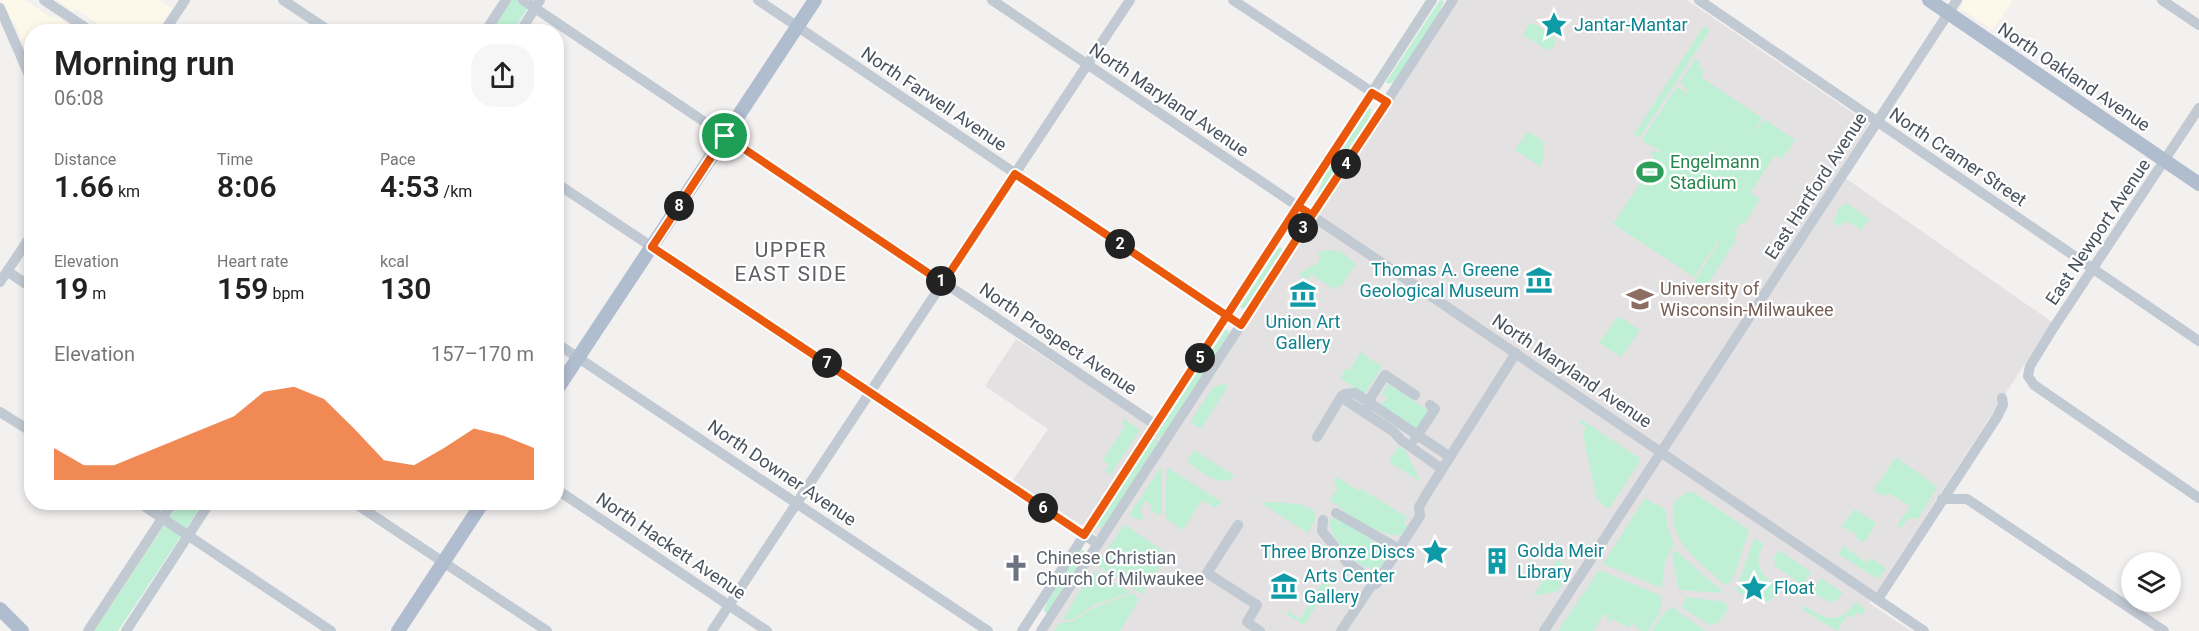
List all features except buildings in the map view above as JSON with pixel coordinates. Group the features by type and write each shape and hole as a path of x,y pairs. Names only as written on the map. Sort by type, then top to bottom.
{"main road":[{"path":"564,379 815,0"},
{"name":"North Oakland Avenue","path":"1929,0 2199,184"},
{"path":"398,631 478,510"},
{"path":"0,609 22,631"}],"street":[{"path":"44,0 80,24"},
{"path":"169,24 185,0"},
{"path":"283,0 318,24"},
{"path":"490,24 506,0"},
{"name":"North Prospect Avenue","path":"523,0 538,4 725,136 1156,425"},
{"name":"North Farwell Avenue","path":"758,0 1241,325"},
{"name":"North Maryland Avenue","path":"992,0 1924,631"},
{"path":"712,631 1130,0"},
{"path":"1233,0 1387,102"},
{"path":"1022,631 1431,0"},
{"path":"1041,631 1453,0"},
{"name":"North Cramer Street","path":"1699,0 2199,341"},
{"name":"East Hartford Avenue","path":"1544,631 1957,0"},
{"path":"2162,0 2199,25"},
{"path":"525,24 538,4"},
{"path":"0,8 24,64"},
{"name":"East Newport Avenue","path":"2199,108 2030,366 2028,376 2034,385 2199,498"},
{"path":"564,188 1098,544"},
{"path":"0,282 24,246"},
{"path":"7,271 24,283"},
{"name":"North Downer Avenue","path":"564,348 988,631"},
{"path":"1341,631 1374,582 1376,584 1420,516 1419,507 1516,353"},
{"path":"1367,408 1385,375 1415,395"},
{"path":"1317,436 1341,397 1344,394 1355,393 1367,408 1401,440 1442,469"},
{"path":"1878,599 2001,409 2002,398"},
{"path":"1410,447 1435,409 1430,405"},
{"path":"1367,408 1418,435 1450,457"},
{"path":"0,412 24,427"},
{"name":"North Hackett Avenue","path":"564,494 766,631"},
{"path":"1942,499 1967,499 2164,631"},
{"path":"150,510 331,631"},
{"path":"88,631 168,510"},
{"path":"126,631 205,510"},
{"path":"365,510 547,631"},
{"path":"1336,513 1399,549"},
{"path":"1323,520 1322,531 1346,561 1374,582"},
{"path":"1238,525 1207,573 1257,606 1247,622 1260,631"}],"shaded area":[{"path":"0,0 25,0 52,18 57,17 67,24 24,24 24,45 15,23 9,19"},
{"path":"58,0 159,0 172,8 162,24 98,24 77,10 72,11"},
{"name":"University of Wisconsin-Milwaukee","path":"1459,0 1687,0 1869,124 1838,173 2052,322 1869,603 1911,631 1045,631 1105,541 1013,480 1048,429 985,386 1016,339 1171,439"},
{"path":"1964,0 2013,0 1993,30 1960,8"}],"green space":[{"path":"511,0 533,0 518,24 495,24"},
{"path":"1440,0 1444,1 1434,24 1399,79 1389,84 1386,82"},
{"path":"1533,23 1553,36 1556,44 1549,51 1523,35 1529,24"},
{"path":"1704,26 1710,30 1641,136 1638,137 1634,134"},
{"path":"1695,59 1704,71 1701,77 1762,118 1755,129 1764,119 1795,140 1782,159 1775,155 1750,193 1760,199 1744,224 1740,223 1735,231 1738,233 1734,239 1736,240 1708,284 1701,282 1699,285 1694,282 1720,241 1694,277 1613,224 1655,161 1650,151 1660,153 1661,151 1644,142 1643,138 1676,88 1687,93 1688,91 1680,82"},
{"path":"1369,108 1372,110 1363,134 1319,198 1316,197 1326,173"},
{"path":"1528,131 1543,141 1544,154 1541,167 1515,150"},
{"path":"1846,203 1869,219 1861,230 1849,222 1843,222 1840,227 1833,222 1838,209"},
{"path":"1279,247 1283,249 1280,257 1250,303 1243,309 1240,307"},
{"path":"1331,250 1341,252 1356,264 1341,287 1338,285 1335,290 1311,274 1308,280 1298,274 1318,263 1320,258 1317,252"},
{"path":"1618,316 1640,330 1621,357 1599,343"},
{"path":"1226,329 1229,331 1228,336 1161,439 1156,435"},
{"path":"1361,350 1382,367 1364,394 1340,378 1346,369 1351,369"},
{"path":"1225,384 1228,386 1201,429 1190,422 1213,387"},
{"path":"1389,384 1430,412 1418,430 1380,405 1387,399 1382,393"},
{"path":"1124,419 1140,430 1110,475 1105,471 1109,464 1103,460 1125,426 1122,423"},
{"path":"1582,420 1639,458 1640,461 1609,509 1597,500 1583,435 1586,427 1578,422"},
{"path":"1154,438 1159,442 1104,526 1100,528 1097,525"},
{"path":"1397,448 1405,450 1419,481 1389,462"},
{"path":"1194,450 1235,476 1223,481 1204,474 1187,462"},
{"path":"1896,457 1937,487 1918,519 1909,518 1901,528 1897,526 1910,506 1888,493 1885,496 1873,491"},
{"path":"1162,465 1162,514 1159,515 1150,509 1152,505 1145,501 1140,511 1144,518 1139,520 1129,515"},
{"path":"1167,467 1222,502 1215,508 1202,500 1183,530 1167,519 1165,513"},
{"path":"1337,477 1407,517 1404,524 1408,527 1404,534 1396,535 1376,529 1355,518 1330,500 1337,489 1334,481"},
{"path":"1688,492 1693,492 1749,530 1733,579 1728,584 1724,584 1699,563 1685,547 1675,529 1674,505 1677,499"},
{"path":"1645,498 1666,510 1667,525 1674,545 1665,560 1662,588 1603,564"},
{"path":"1261,503 1299,504 1313,510 1316,518 1308,533"},
{"path":"1855,509 1876,523 1864,543 1855,537 1856,534 1841,527"},
{"path":"174,510 198,510 118,631 94,631"},
{"path":"1335,518 1364,534 1377,545 1385,558 1383,566 1375,569 1366,567 1349,556 1331,530 1330,519"},
{"path":"1125,525 1168,554 1142,594 1097,565"},
{"path":"1754,538 1764,544 1759,558 1761,570 1779,589 1769,602 1740,594 1736,590"},
{"path":"1844,546 1867,563 1871,558 1886,568 1878,579 1838,554"},
{"path":"1081,549 1084,555 1047,614 1044,611 1046,603"},
{"path":"1675,550 1722,593 1679,590 1672,556"},
{"path":"1779,550 1811,572 1803,585 1775,566 1774,558"},
{"path":"1557,560 1572,569 1558,591 1533,596"},
{"path":"1094,569 1130,592 1092,606 1074,619 1062,620 1090,575 1093,577 1096,572"},
{"path":"1599,570 1662,596 1660,612 1648,631 1641,631 1632,623 1628,628 1613,619 1609,622 1606,614 1593,631 1558,631"},
{"path":"1327,576 1333,580 1304,625 1286,614 1288,611 1300,619"},
{"path":"1821,578 1843,593 1837,600 1829,602 1813,593 1811,595"},
{"path":"1132,593 1139,599 1120,631 1054,631 1059,623 1074,621 1090,610"},
{"path":"1686,597 1725,602 1728,608 1718,623 1709,625 1682,607"},
{"path":"1855,602 1865,609 1863,615 1857,612 1853,618 1847,615 1837,631 1801,609 1805,606 1819,615 1832,618 1844,614"},
{"path":"1674,607 1706,631 1651,631 1665,612"}],"place":[{"name":"Jantar-Mantar","path":"1554,25"},
{"name":"Engelmann Stadium","path":"1650,172"},
{"name":"Thomas A. Greene Geological Museum","path":"1539,280"},
{"name":"Union Art Gallery","path":"1303,294"},
{"name":"University of Wisconsin-Milwaukee","path":"1640,299"},
{"name":"Three Bronze Discs","path":"1435,552"},
{"name":"Golda Meir Library","path":"1497,561"},
{"name":"Chinese Christian Church of Milwaukee","path":"1016,568"},
{"name":"Arts Center Gallery","path":"1284,586"},
{"name":"Float","path":"1754,588"}],"district":[{"name":"UPPER EAST SIDE","path":"791,262"}],"route":[{"path":"725,136 652,247 1084,535 1228,316 1298,206 1312,215 1387,102 1372,93 1338,144 1298,206 1312,215 1241,325 1228,316 1015,174 943,283 725,136"}]}
